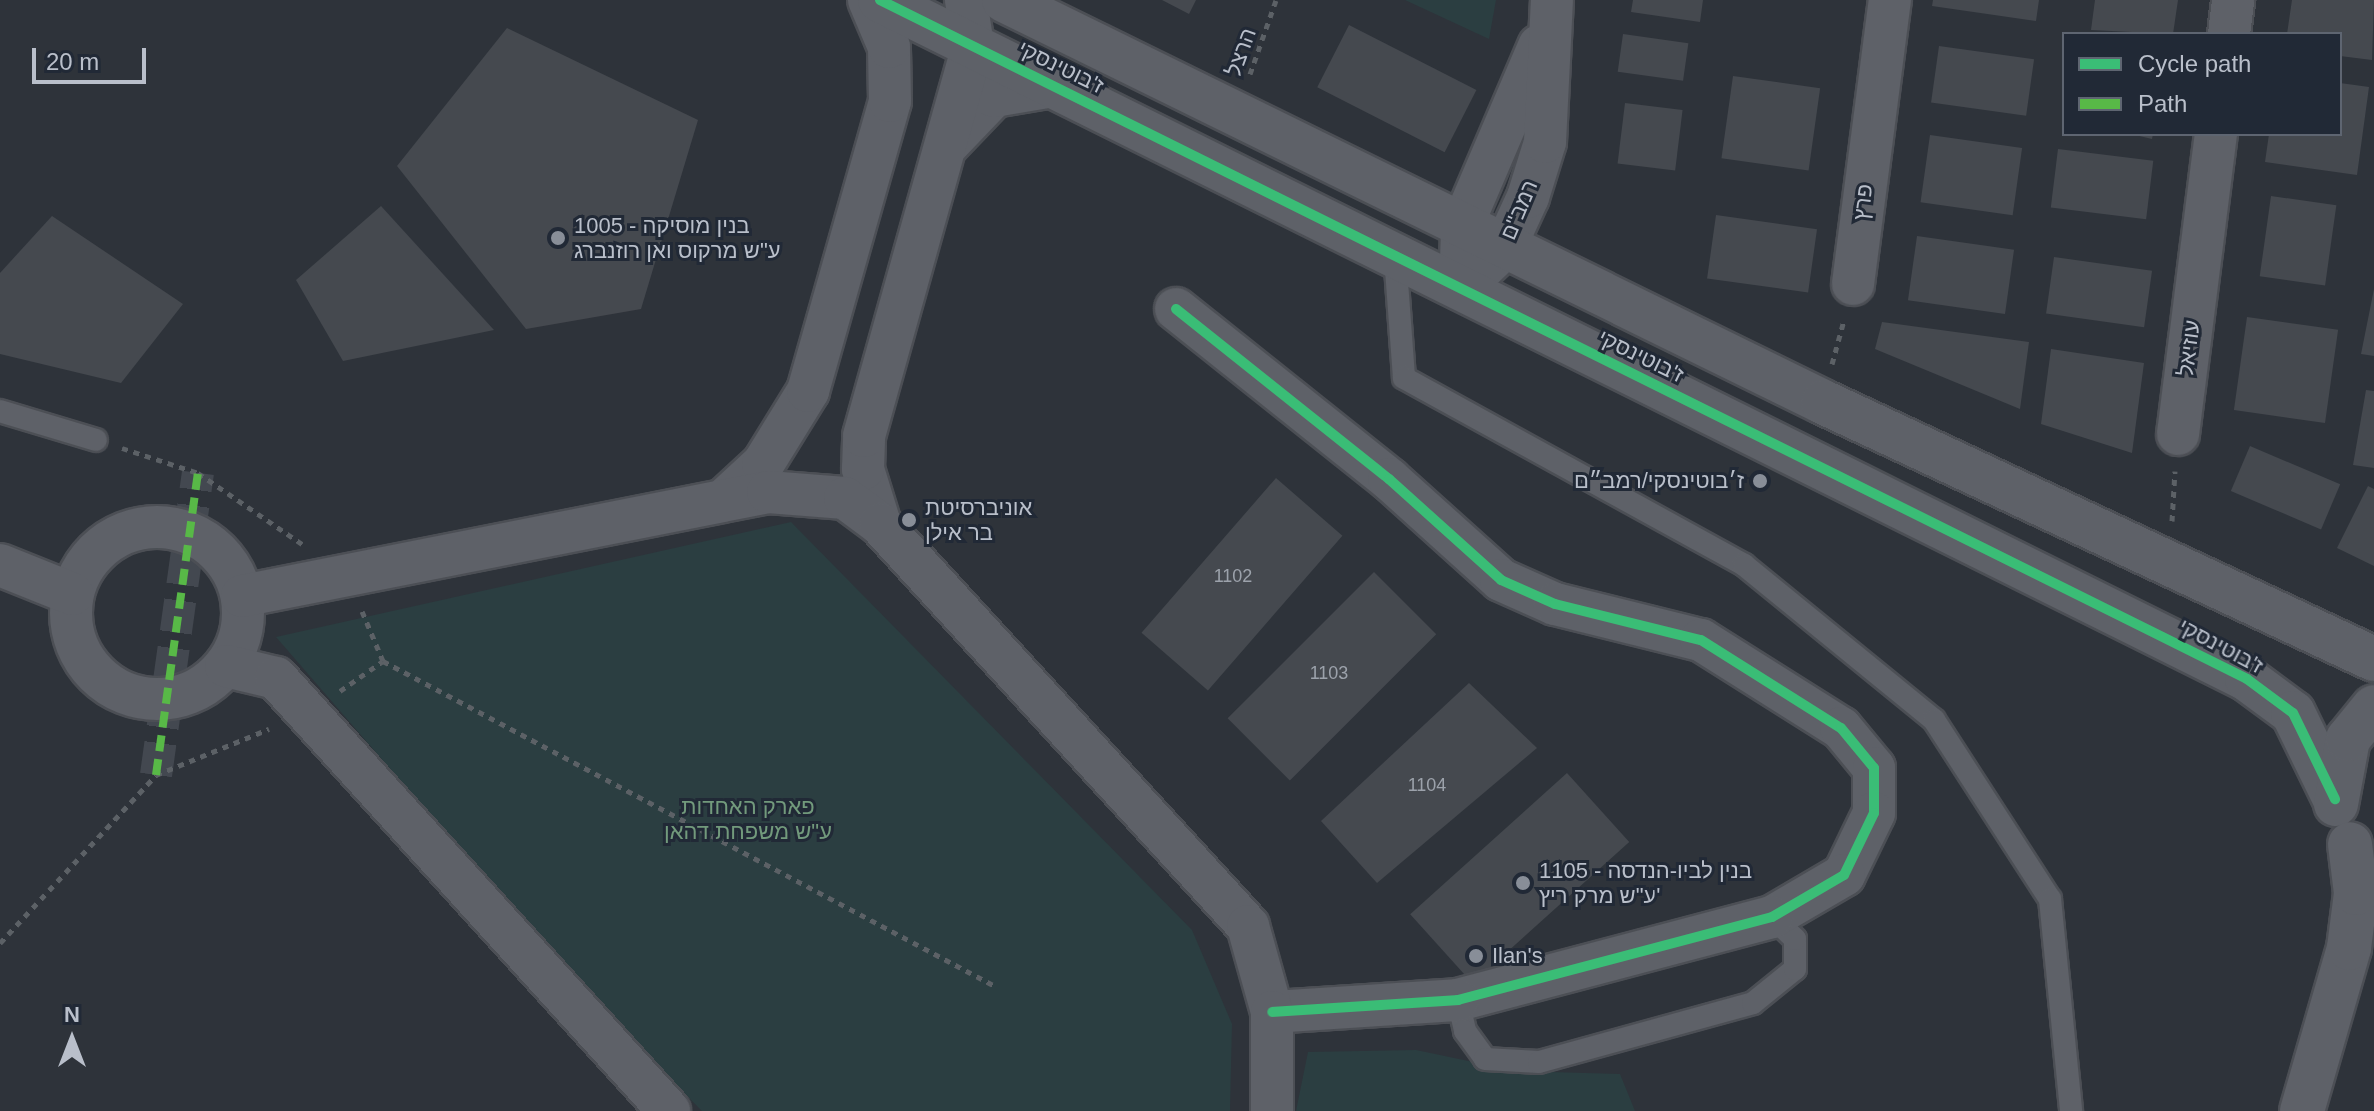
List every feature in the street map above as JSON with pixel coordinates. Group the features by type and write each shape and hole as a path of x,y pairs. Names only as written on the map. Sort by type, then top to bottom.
{"street":[{"path":"724,500 787,431 812,378 890,101 889,47 869,0"},
{"name":"ז'בוטינסקי","path":"880,0 2247,679 2293,713 2362,858"},
{"path":"880,524 863,469 864,436 973,46 966,0"},
{"name":"ז'בוטינסקי","path":"1004,0 1823,402 2374,659"},
{"name":"פרץ","path":"1853,284 1890,0"},
{"path":"2229,32 2233,0"},
{"name":"רמב\"ם","path":"1461,289 1462,226 1550,9"},
{"name":"רמב\"ם","path":"1461,289 1505,247 1545,142 1550,9"},
{"path":"942,154 960,125 994,96 1053,86"},
{"name":"עוזיאל","path":"2178,434 2216,136"},
{"path":"1176,309 1389,479 1501,580 1555,604 1701,640 1841,728 1874,768 1874,813 1844,875 1772,917 1458,1000 1272,1012"},
{"path":"242,596 724,500 808,490 845,498 880,524 1248,926 1272,1012 1272,1111"},
{"path":"158,526 212,547 242,596 244,621 226,666 177,698 120,692 79,652 72,594 80,572 112,538 158,526"},
{"path":"0,565 72,594"},
{"path":"226,666 276,678 669,1111"},
{"path":"2335,799 2348,739 2374,707"},
{"path":"2302,1111 2349,948 2362,858"}],"lane":[{"path":"1395,255 1404,378 1744,565 1934,720 2050,899 2071,1111"},
{"path":"0,411 96,440"},
{"path":"1458,1000 1465,1031 1485,1059 1539,1062 1753,1003 1795,969 1795,939 1772,917"}],"path":[{"path":"1823,402 1853,284"},
{"path":"2169,563 2178,434"},
{"path":"96,440 198,473"},
{"path":"383,661 997,987"},
{"path":"0,943 156,775"}],"green space":[{"path":"1405,0 1496,0 1489,39"},
{"name":"פארק האחדות ע\"ש משפחת דהאן","path":"791,522 1192,930 1232,1024 1230,1111 702,1111 579,987 276,637"},
{"path":"1416,1050 1516,1071 1620,1074 1635,1111 1296,1111 1308,1052"}],"building":[{"path":"1162,0 1196,0 1189,14"},
{"path":"1633,0 1703,0 1700,22 1631,12"},
{"path":"1933,0 2039,0 2036,21 1932,6"},
{"path":"2095,0 2178,0 2173,32 2091,30"},
{"path":"2292,0 2374,0 2372,60 2342,56 2342,32 2287,32"},
{"path":"1349,25 1476,90 1445,152 1317,87"},
{"name":"1005 - בנין מוסיקה ע\"ש מרקוס ואן רוזנברג","path":"507,28 698,120 641,309 526,329 397,166"},
{"path":"1623,34 1688,43 1683,81 1618,72"},
{"path":"1939,46 2034,59 2026,116 1931,102"},
{"path":"1733,76 1820,88 1809,170 1721,158"},
{"path":"2342,83 2369,87 2357,175 2265,162 2269,136 2342,136"},
{"path":"1625,103 1683,110 1675,171 1618,164"},
{"path":"1930,135 2022,148 2013,215 1921,202"},
{"path":"2058,149 2153,161 2146,219 2051,208"},
{"path":"2271,196 2336,205 2325,285 2260,276"},
{"path":"381,206 494,330 343,361 296,280"},
{"path":"1716,215 1817,229 1808,293 1707,278"},
{"path":"52,216 183,304 121,383 0,354 0,273"},
{"path":"1917,236 2014,250 2005,314 1908,300"},
{"path":"2054,257 2152,271 2144,327 2046,313"},
{"path":"2374,289 2374,356 2361,354"},
{"path":"2247,317 2338,330 2325,423 2234,410"},
{"path":"1882,322 2029,342 2020,409 1875,349"},
{"path":"2051,349 2144,363 2132,453 2041,424"},
{"path":"2366,390 2374,391 2374,468 2353,465"},
{"path":"2250,446 2340,484 2321,529 2231,491"},
{"path":"1276,478 1342,536 1208,690 1142,633"},
{"path":"2368,486 2374,489 2374,566 2337,548"},
{"path":"1374,572 1436,634 1290,781 1228,718"},
{"path":"1469,683 1537,748 1377,883 1321,821"},
{"name":"1105 - בנין לביו-הנדסה ע\"ש מרק ריץ'","path":"1567,773 1629,842 1472,983 1410,914"}],"tunnel":[{"path":"156,775 198,473"}],"marked path":[{"path":"156,775 198,473"}],"cycle path":[{"path":"880,0 2247,679 2293,713 2335,799"},
{"path":"1176,309 1389,479 1501,580 1555,604 1701,640 1841,728 1874,768 1874,813 1844,875 1772,917 1458,1000 1272,1012"}],"place":[{"name":"1005 - בנין מוסיקה ע\"ש מרקוס ואן רוזנברג","path":"558,238"},
{"name":"ז׳בוטינסקי/רמב״ם","path":"1760,481"},
{"name":"אוניברסיטת בר אילן","path":"909,520"},
{"name":"1105 - בנין לביו-הנדסה ע\"ש מרק ריץ'","path":"1523,883"},
{"name":"Ilan's","path":"1476,956"}]}
